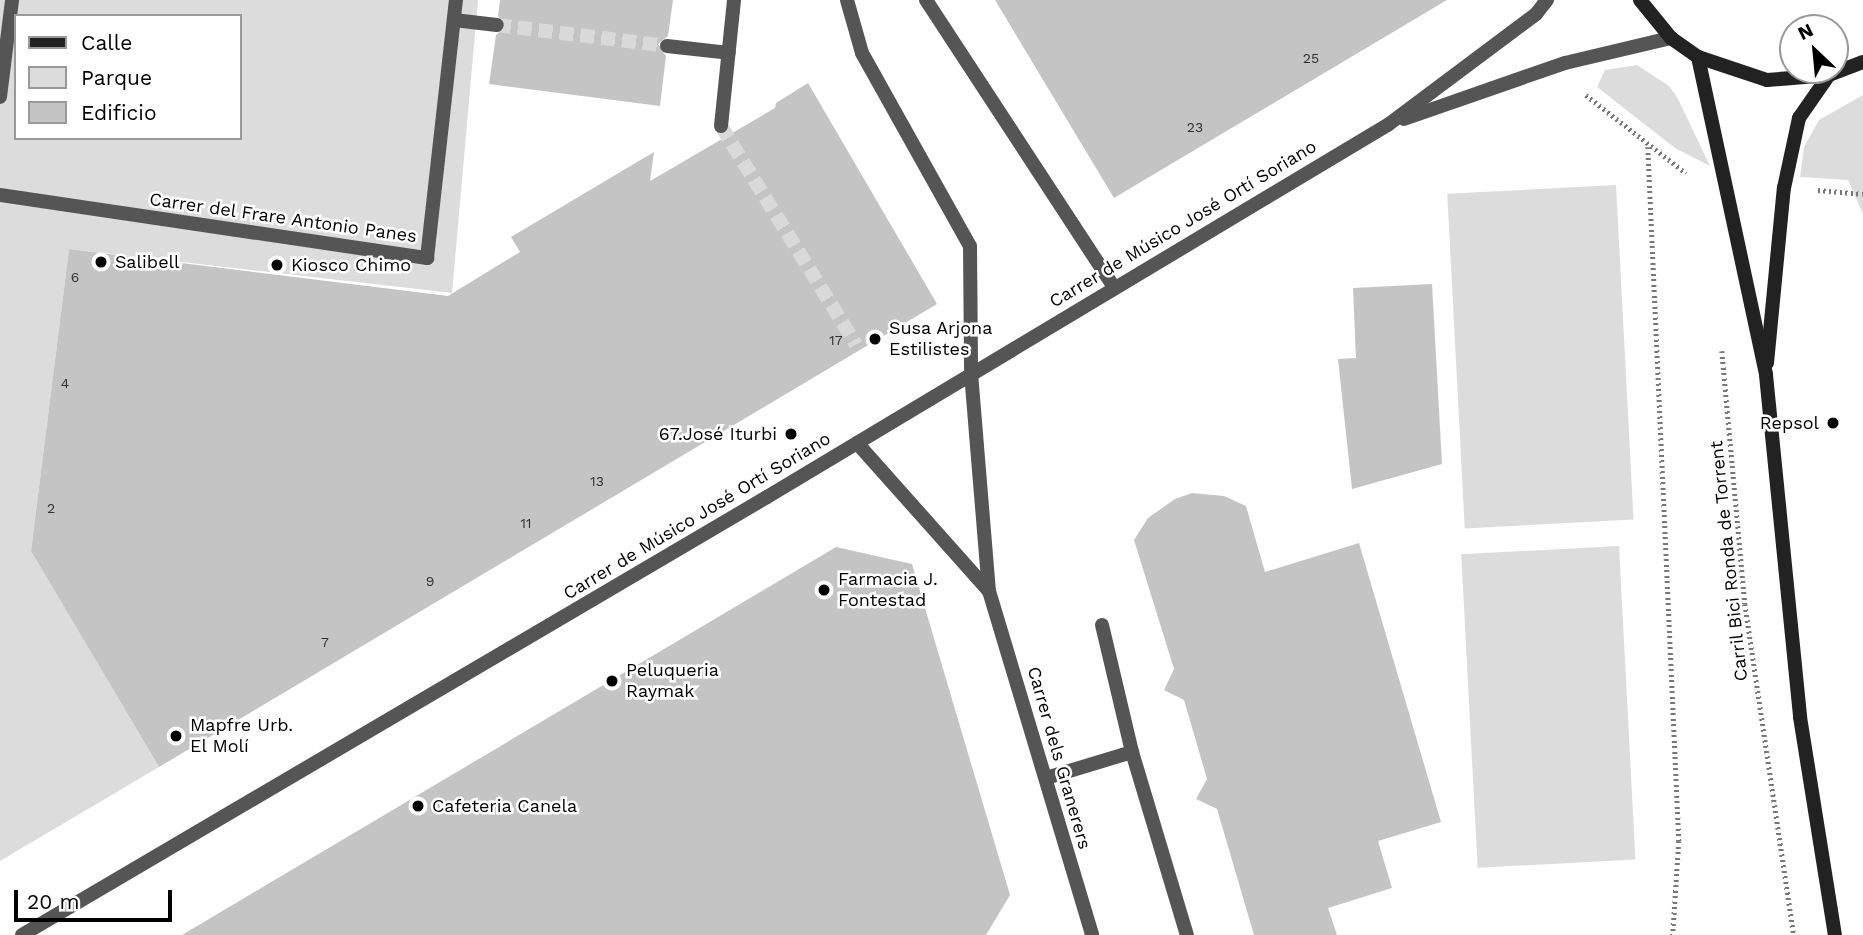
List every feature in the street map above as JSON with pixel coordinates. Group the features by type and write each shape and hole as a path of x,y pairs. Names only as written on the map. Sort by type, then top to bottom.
{"street":[{"path":"0,97 12,0"},
{"name":"Carrer del Frare Antonio Panes","path":"0,195 427,258 456,0"},
{"path":"721,126 734,0"},
{"name":"Carrer dels Granerers","path":"846,0 862,53 970,246 971,373 989,591 1092,935"},
{"path":"926,0 1114,287"},
{"name":"Carrer de Músico José Ortí Soriano","path":"22,935 858,443 1389,124 1535,14 1547,0"},
{"path":"1640,0 1671,38 1698,57 1767,80 1779,79"},
{"path":"454,20 497,25"},
{"name":"Carrer de Músico José Ortí Soriano","path":"1389,124 1564,63 1671,38"},
{"path":"667,46 729,53"},
{"path":"1698,57 1766,375 1800,717 1835,935"},
{"path":"1766,375 1786,176 1799,118 1823,84"},
{"name":"Carrer dels Granerers","path":"858,443 989,591"},
{"path":"1102,625 1132,752 1187,935"},
{"path":"1046,778 1132,752"}],"path":[{"path":"1580,87 1648,147 1691,176"},
{"path":"1648,147 1679,841 1673,935"},
{"name":"Carril Bici Ronda de Torrent","path":"1722,345 1745,604 1794,935"}],"green space":[{"path":"0,0 478,0 452,293 69,249 31,551 159,767 0,861"},
{"path":"1637,65 1669,86 1677,97 1710,166 1675,148 1597,87 1605,70"},
{"path":"1863,95 1863,214 1848,180 1800,177 1804,147 1819,120"},
{"path":"1616,185 1634,520 1465,528 1447,194"},
{"path":"1619,546 1635,860 1478,868 1461,554"}],"building":[{"path":"500,0 673,0 668,36 658,44 666,56 660,106 489,84 496,35 506,27 498,16"},
{"path":"995,0 1447,0 1114,198"},
{"path":"808,83 937,304 159,767 31,551 69,249 448,296 520,252 511,237 654,152 650,181 775,108 776,103"},
{"path":"1432,284 1442,464 1352,489 1338,359 1356,358 1353,288"},
{"path":"1192,493 1224,496 1246,506 1265,572 1359,543 1441,822 1378,841 1392,888 1328,908 1337,935 1254,935 1217,809 1196,799 1207,779 1184,700 1164,690 1174,669 1134,540 1148,518 1175,499"},
{"path":"836,547 912,564 1010,895 986,935 182,935"}],"tunnel":[{"path":"497,25 667,46"},
{"path":"721,126 856,345"}],"place":[{"name":"Salibell","path":"101,262"},
{"name":"Kiosco Chimo","path":"277,265"},
{"name":"Susa Arjona Estilistes","path":"875,339"},
{"name":"Repsol","path":"1833,423"},
{"name":"67.José Iturbi","path":"791,434"},
{"name":"Farmacia J. Fontestad","path":"824,590"},
{"name":"Peluqueria Raymak","path":"612,681"},
{"name":"Mapfre Urb. El Molí","path":"176,736"},
{"name":"Cafeteria Canela","path":"418,806"}]}
